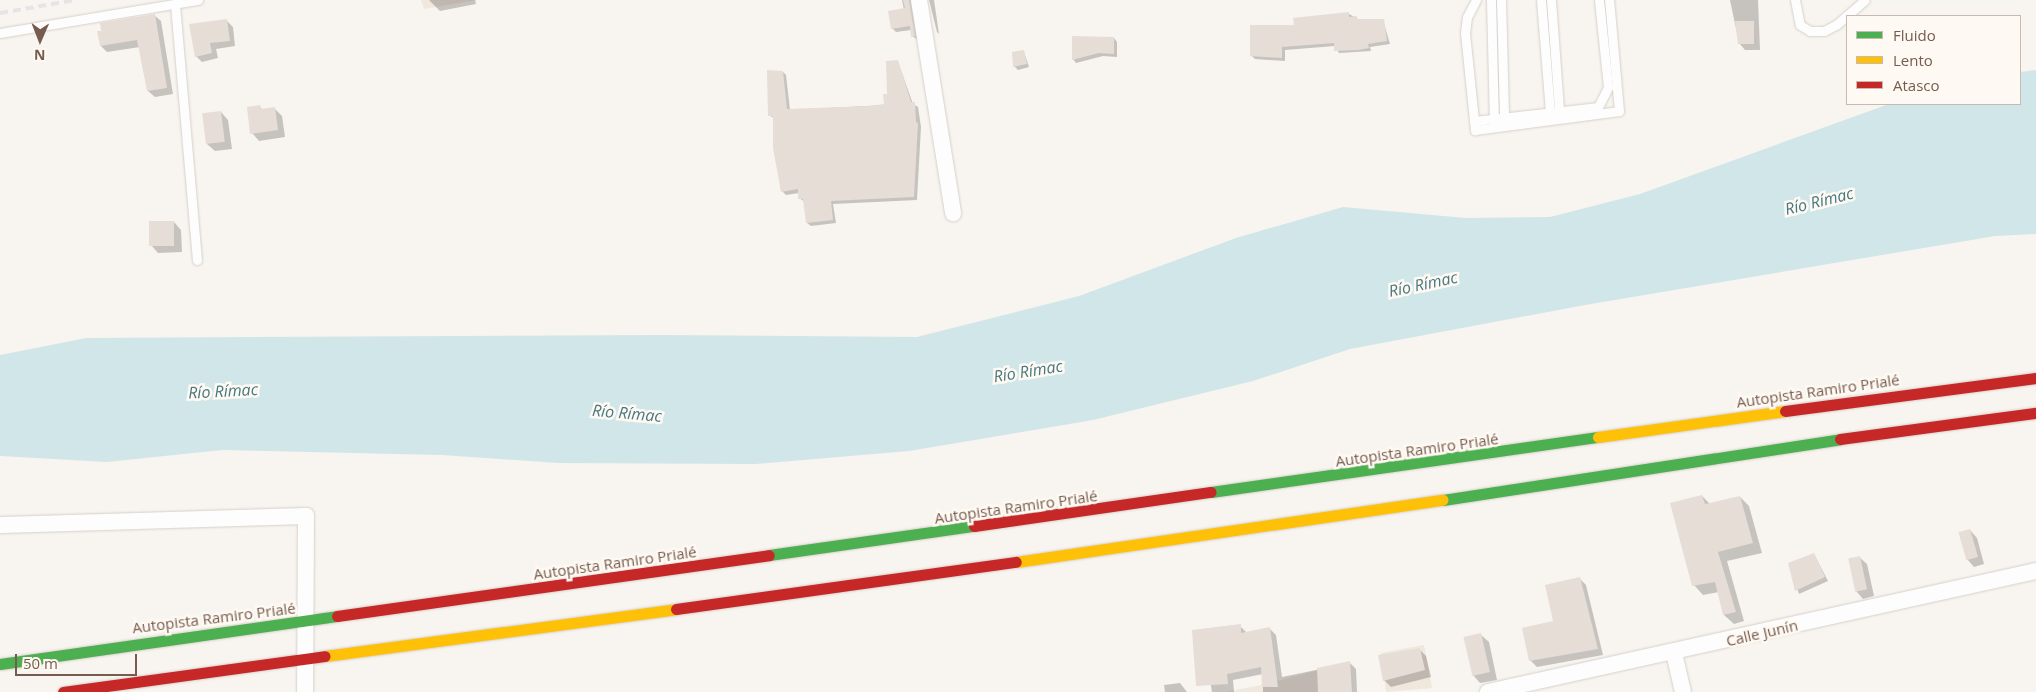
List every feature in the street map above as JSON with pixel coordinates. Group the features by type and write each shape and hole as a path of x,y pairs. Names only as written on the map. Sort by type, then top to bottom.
{"highway":[{"name":"Autopista Ramiro Prialé","path":"0,664 1917,392 2036,378"},
{"path":"64,692 305,662 1240,532 1920,427 2036,413"}],"street":[{"path":"919,0 953,213"},
{"path":"0,525 306,516 305,692"},
{"name":"Calle Junín","path":"1488,692 1674,653 2036,571"},
{"path":"1674,653 1683,692"}],"lane":[{"path":"0,33 198,0"},
{"path":"1474,126 1465,33 1467,17 1476,0"},
{"path":"1491,0 1499,118"},
{"path":"1499,118 1501,0"},
{"path":"1541,0 1555,111"},
{"path":"1551,0 1555,111"},
{"path":"1474,126 1499,118 1598,107 1604,100 1608,87 1599,0"},
{"path":"1474,126 1619,112 1609,0"},
{"path":"1794,0 1800,25 1810,31 1824,31 1836,25 1846,16"},
{"path":"1848,15 1865,0"},
{"path":"175,4 197,260"}],"shaded area":[{"path":"421,0 478,0 424,9"},
{"path":"1424,645 1432,688 1386,692 1381,653"},
{"path":"1341,664 1343,692 1226,692 1261,685"}],"water":[{"name":"Río Rímac","path":"2036,70 2036,234 1995,236 1585,305 1350,349 1253,381 1093,420 909,451 756,464 558,463 442,455 222,450 107,462 0,456 0,355 86,338 660,335 917,337 1079,296 1236,238 1343,207 1466,218 1550,217 1640,194 1886,105 2021,105 2021,72"}],"building":[{"path":"903,0 909,0 915,36 911,37 910,26 891,29 888,11 905,8"},
{"path":"1349,12 1349,17 1357,16 1357,19 1384,19 1387,41 1368,44 1369,48 1358,50 1334,51 1334,43 1282,47 1282,58 1250,56 1250,25 1294,25 1293,18"},
{"path":"155,14 167,88 147,91 137,40 100,46 97,31 101,31 100,23"},
{"path":"227,19 230,41 210,43 212,53 195,57 189,24"},
{"path":"1735,21 1754,21 1754,44 1738,44"},
{"path":"1072,36 1114,37 1114,54 1099,53 1072,60"},
{"path":"1024,50 1027,64 1013,67 1012,52"},
{"path":"898,60 911,102 915,102 916,122 918,123 914,197 831,201 833,220 806,223 803,199 798,199 798,189 781,192 773,148 773,116 768,116 767,70 783,71 787,109 870,106 884,104 883,94 887,94 886,61"},
{"path":"260,105 261,109 275,107 278,130 250,134 247,107"},
{"path":"221,111 225,142 206,144 202,113"},
{"path":"149,221 174,221 174,246 149,246"},
{"path":"1702,495 1705,504 1740,496 1753,543 1718,552 1736,612 1723,615 1715,582 1692,586 1670,503"},
{"path":"1970,529 1978,557 1966,560 1958,532"},
{"path":"1814,553 1825,577 1795,591 1788,563"},
{"path":"1860,556 1867,589 1855,592 1848,558"},
{"path":"1580,577 1598,649 1529,661 1522,628 1553,621 1545,585"},
{"path":"1241,624 1241,633 1270,627 1278,687 1262,687 1261,667 1227,674 1228,684 1196,686 1192,630"},
{"path":"1481,633 1490,672 1472,676 1463,637"},
{"path":"1420,648 1425,670 1383,681 1378,655"},
{"path":"1350,661 1352,692 1318,692 1317,668"}],"railway":[{"path":"0,13 75,0"}],"traffic: fast":[{"path":"1211,492 1598,437"},
{"path":"1443,500 1840,439"},
{"path":"769,555 974,526"},
{"path":"0,664 337,616"}],"traffic: slow":[{"path":"1598,437 1785,411"},
{"path":"1016,562 1443,500"},
{"path":"325,656 676,609"}],"traffic: jam":[{"path":"1785,411 2036,378"},
{"path":"1840,439 2036,413"},
{"path":"974,526 1211,492"},
{"path":"337,616 769,555"},
{"path":"676,609 1016,562"},
{"path":"63,692 325,656"}]}
